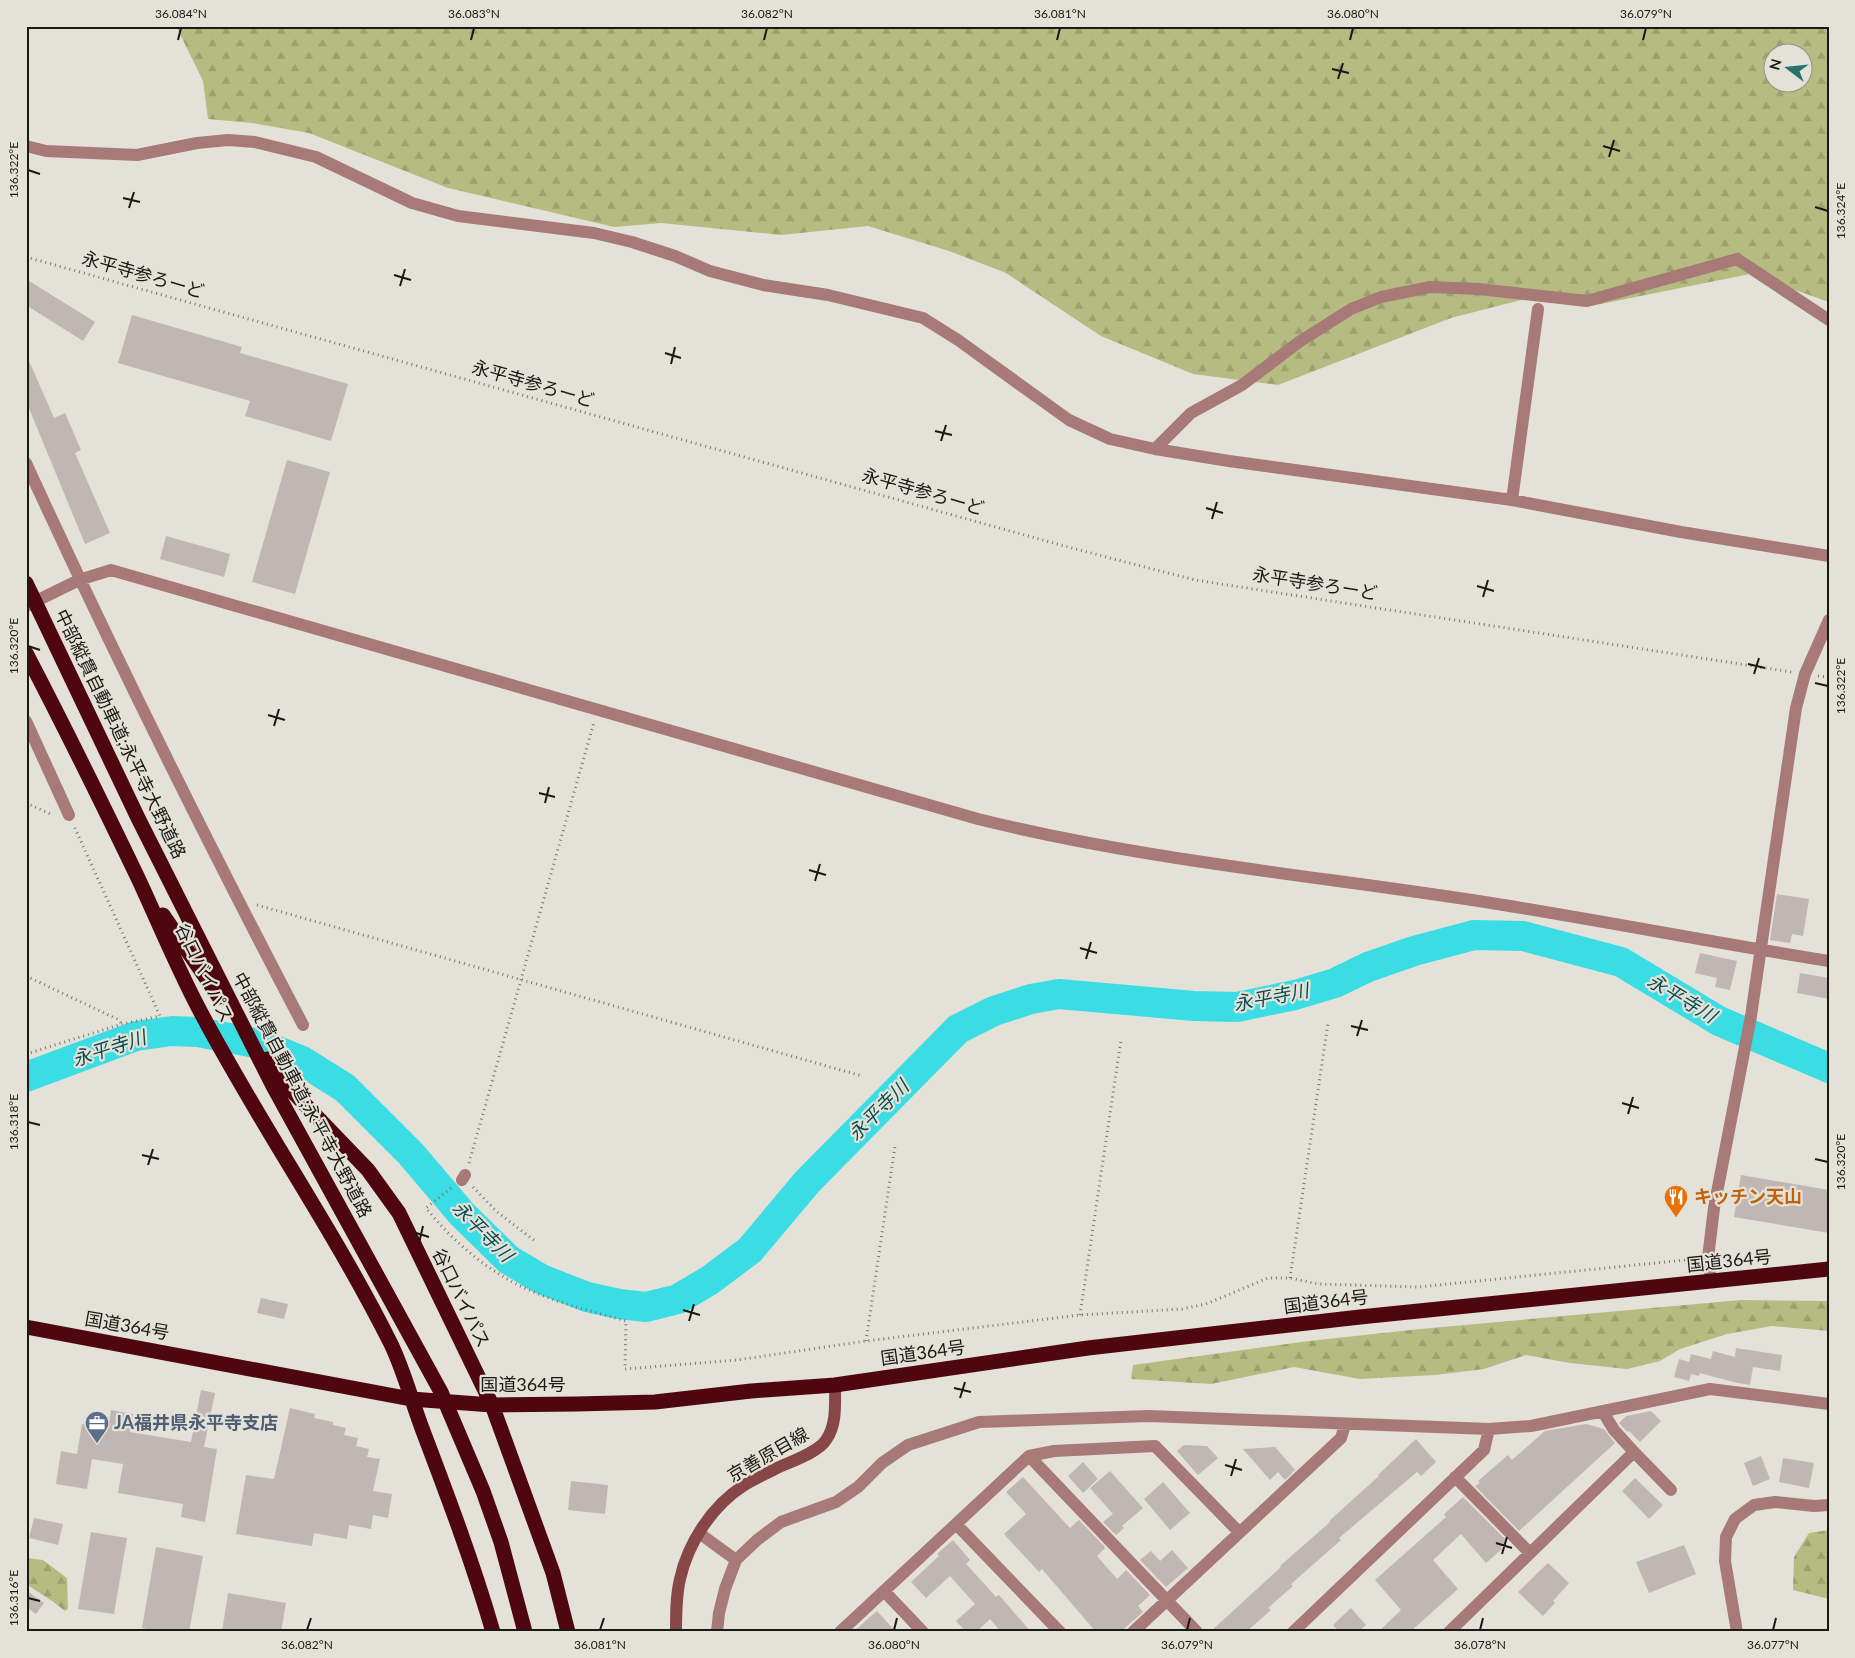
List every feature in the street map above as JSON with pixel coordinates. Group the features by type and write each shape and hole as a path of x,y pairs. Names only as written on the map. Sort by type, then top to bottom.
{"highway":[{"name":"中部縦貫自動車道;永平寺大野道路","path":"26,583 138,818 214,971 273,1086 441,1392 465,1445 501,1542 525,1632"},
{"name":"谷口バイパス","path":"26,653 137,877 198,1006 236,1075 320,1216 391,1344 466,1545 493,1632"},
{"name":"谷口バイパス","path":"137,877 226,1006 293,1092 368,1170 399,1213 492,1405 553,1573 568,1632"},
{"name":"国道364号","path":"26,1327 412,1399 492,1405 655,1402 751,1391 835,1385 1088,1348 1360,1316 1829,1270"}],"main road":[{"name":"京善原目線","path":"676,1632 676,1603 680,1578 686,1558 698,1533 719,1505 743,1486 826,1442 832,1429 835,1410 835,1385"}],"street":[{"path":"26,146 55,152 137,155 220,140 255,142 316,157 412,203 458,216 594,233 632,242 674,256 710,271 763,285 828,295 923,318 958,340 1068,420 1110,439 1229,462 1512,500 1681,532 1829,556"},
{"path":"1155,449 1191,413 1242,385 1299,342 1351,309 1381,297 1430,287 1479,289 1587,301 1737,259 1829,320"},
{"path":"1512,500 1538,309"},
{"path":"26,463 80,580 239,902 303,1025"},
{"path":"26,606 80,580 111,570 969,816 1033,832 1159,856 1492,903 1829,961"},
{"path":"1711,1281 1708,1258 1714,1208 1751,1016 1796,708 1805,674 1829,620"},
{"path":"26,721 69,815"},
{"path":"717,1632 719,1613 725,1589 736,1560 757,1540 781,1522 836,1502 858,1488 882,1463 908,1446 979,1422 1149,1416 1345,1425 1489,1429 1531,1426 1710,1389 1829,1404"},
{"path":"1603,1412 1614,1430 1671,1490"},
{"path":"1133,1632 1341,1438 1345,1425"},
{"path":"1293,1632 1484,1450 1489,1429"},
{"path":"840,1632 1029,1456 1054,1451 1155,1446 1239,1532"},
{"path":"1449,1632 1634,1452"},
{"path":"1029,1456 1198,1632"},
{"path":"1455,1477 1530,1553"},
{"path":"1737,1632 1725,1561 1726,1537 1735,1519 1754,1505 1775,1502 1814,1506 1829,1505"},
{"path":"956,1524 1060,1632"},
{"path":"698,1533 736,1560"},
{"path":"884,1591 923,1632"}],"path":[{"name":"永平寺参ろーど","path":"26,257 1054,543 1195,580 1829,677"},
{"path":"597,709 522,979 464,1178 426,1208 444,1230 496,1271 540,1295 564,1304 626,1320 625,1369 737,1360 866,1341 1080,1315 1182,1309 1206,1304 1268,1278 1290,1278 1318,1284 1418,1287 1708,1258"},
{"path":"26,802 58,817 69,815 160,1016 122,1024 26,1054"},
{"path":"239,902 522,979 862,1076"},
{"path":"26,976 117,1019 122,1024"},
{"path":"1290,1278 1328,1023"},
{"path":"1080,1315 1121,1040"},
{"path":"866,1341 895,1146"},
{"path":"464,1178 496,1210 535,1241"}],"green space":[{"path":"176,26 1829,26 1829,302 1750,274 1591,306 1525,299 1451,318 1278,385 1193,374 1101,336 1006,273 949,251 868,226 781,235 661,223 614,227 448,188 309,133 252,123 208,119 203,81"},
{"path":"1741,1300 1829,1301 1829,1331 1772,1326 1727,1334 1680,1349 1660,1361 1627,1369 1570,1363 1526,1355 1484,1369 1435,1375 1360,1379 1294,1367 1211,1384 1131,1379 1133,1365 1309,1341"},
{"path":"1829,1530 1829,1599 1793,1590 1794,1557 1809,1533"},
{"path":"26,1558 43,1560 67,1578 68,1609 65,1611 26,1584"}],"building":[{"path":"26,279 95,322 83,341 26,305"},
{"path":"132,315 242,347 240,353 348,384 331,441 245,416 250,401 118,363"},
{"path":"26,354 54,418 65,413 81,450 75,453 110,533 85,544 26,401"},
{"path":"287,460 330,472 295,594 252,582"},
{"path":"166,536 230,554 224,577 160,559"},
{"path":"1777,894 1809,899 1803,936 1792,934 1790,943 1770,940"},
{"path":"1700,953 1737,961 1730,990 1715,987 1717,978 1695,973"},
{"path":"1800,973 1829,978 1829,999 1797,993"},
{"path":"1741,1175 1829,1190 1829,1233 1734,1217"},
{"path":"261,1298 288,1304 284,1319 257,1313"},
{"path":"1736,1348 1782,1355 1780,1371 1753,1367 1750,1385 1700,1373 1699,1376 1691,1374 1689,1381 1674,1377 1679,1359 1689,1362 1691,1354 1711,1359 1713,1351 1735,1357"},
{"path":"201,1390 215,1393 204,1447 217,1449 205,1522 181,1517 183,1504 118,1493 123,1464 92,1459 87,1489 56,1484 61,1451 77,1454 82,1424 108,1429 111,1410 133,1414 130,1432 191,1442"},
{"path":"290,1408 315,1414 314,1418 333,1422 333,1425 346,1428 344,1435 358,1438 356,1446 369,1449 367,1457 380,1459 373,1491 392,1494 388,1518 373,1515 371,1529 349,1525 347,1539 314,1533 312,1546 236,1534 246,1475 274,1479"},
{"path":"1651,1411 1661,1421 1640,1442 1619,1423 1626,1416"},
{"path":"1586,1424 1604,1429 1615,1443 1519,1531 1475,1486 1480,1483 1478,1481 1508,1455 1512,1460 1545,1431"},
{"path":"1416,1439 1436,1462 1421,1476 1417,1472 1339,1538 1341,1540 1291,1584 1293,1586 1268,1608 1271,1610 1246,1632 1210,1632 1330,1522"},
{"path":"1184,1445 1207,1446 1218,1458 1198,1475 1177,1451"},
{"path":"1275,1447 1295,1470 1285,1480 1278,1472 1270,1480 1243,1449"},
{"path":"1761,1456 1770,1479 1753,1486 1744,1463"},
{"path":"1783,1458 1814,1463 1809,1488 1779,1482"},
{"path":"1083,1462 1098,1479 1083,1493 1068,1476"},
{"path":"1110,1471 1143,1508 1122,1526 1124,1528 1116,1535 1103,1522 1113,1514 1090,1488"},
{"path":"1023,1477 1070,1528 1079,1520 1104,1546 1105,1548 1097,1556 1117,1579 1126,1570 1150,1595 1138,1606 1143,1612 1120,1632 1096,1632 1042,1569 1039,1572 1004,1534 1026,1514 1006,1492"},
{"path":"1635,1478 1663,1505 1649,1519 1622,1491"},
{"path":"571,1481 608,1485 605,1514 568,1510"},
{"path":"1163,1482 1190,1513 1170,1530 1144,1499"},
{"path":"1463,1497 1507,1541 1501,1547 1502,1549 1486,1563 1461,1534 1433,1560 1458,1589 1410,1632 1378,1632 1401,1610 1375,1580 1446,1517 1444,1514"},
{"path":"34,1518 63,1524 58,1545 29,1538"},
{"path":"91,1532 127,1538 114,1614 78,1609"},
{"path":"953,1540 970,1560 966,1564 996,1597 999,1595 1031,1632 1001,1632 990,1619 976,1632 966,1632 956,1621 975,1604 950,1576 926,1598 911,1582"},
{"path":"1684,1545 1696,1574 1649,1593 1636,1562"},
{"path":"156,1547 203,1556 189,1632 162,1632 142,1628"},
{"path":"1172,1550 1188,1568 1166,1587 1140,1560 1151,1551 1160,1561"},
{"path":"1548,1563 1569,1583 1543,1616 1518,1592"},
{"path":"26,1590 44,1603 36,1614 26,1607"},
{"path":"228,1593 286,1603 281,1632 222,1632"},
{"path":"1351,1608 1366,1625 1358,1632 1339,1632 1333,1625"},
{"path":"877,1611 896,1632 853,1632"}],"waterway":[{"name":"永平寺川","path":"26,1077 136,1036 172,1031 198,1032 260,1044 302,1061 345,1088 411,1154 462,1214 509,1260 541,1279 587,1297 619,1304 646,1307 678,1299 710,1280 750,1250 807,1182 958,1029 994,1011 1031,999 1059,994 1194,1006 1237,1007 1295,995 1335,983 1368,967 1414,951 1474,935 1523,936 1621,962 1719,1021 1829,1068"}],"place":[{"name":"キッチン天山","path":"1676,1218"},
{"name":"JA福井県永平寺支店","path":"97,1444"}]}
